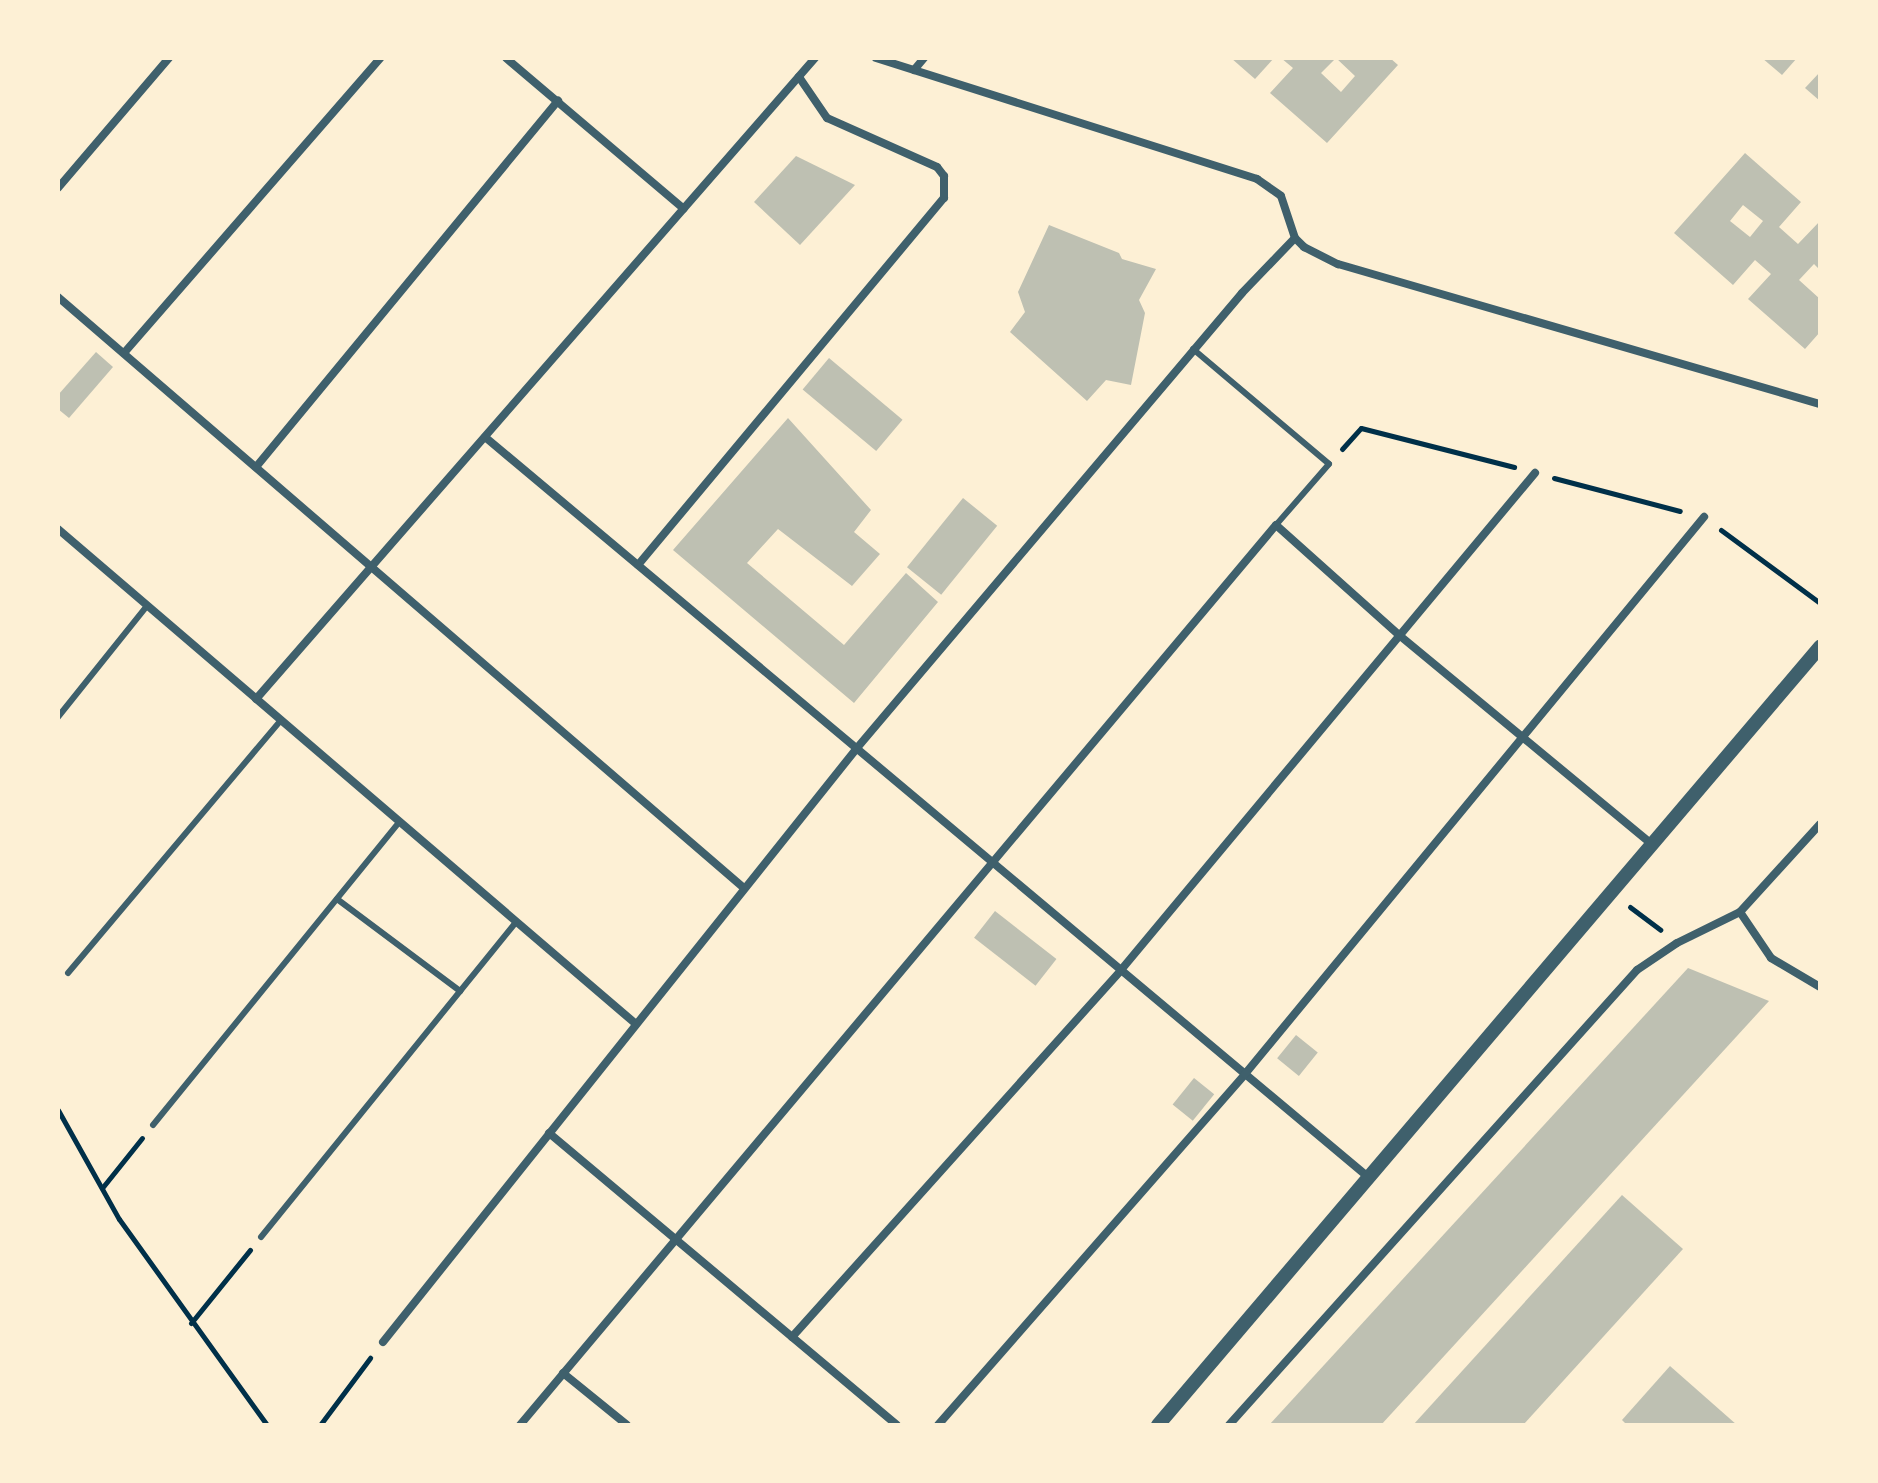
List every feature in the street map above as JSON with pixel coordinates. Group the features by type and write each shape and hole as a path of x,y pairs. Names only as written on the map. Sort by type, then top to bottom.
{"street":[{"path":"58,188 169,58"},
{"path":"124,353 380,58"},
{"path":"506,58 684,209"},
{"path":"256,699 815,58"},
{"path":"876,58 1257,179 1281,196 1295,238 1338,264 1820,404"},
{"path":"914,70 924,58"},
{"path":"638,565 944,198 944,176 937,167 827,118 799,77"},
{"path":"256,467 558,101"},
{"path":"383,1342 857,748 1193,349 1295,238"},
{"path":"58,297 744,888"},
{"path":"485,437 1368,1177"},
{"path":"792,1337 1121,970 1535,473"},
{"path":"938,1425 1245,1074 1704,517"},
{"path":"520,1425 1276,525 1399,635 1652,844"},
{"path":"58,529 636,1024"},
{"path":"1158,1425 1820,647"},
{"path":"1229,1425 1637,970 1677,943 1740,912 1820,824"},
{"path":"1740,912 1771,958 1820,987"},
{"path":"549,1133 897,1425"},
{"path":"563,1373 627,1425"}],"lane":[{"path":"1193,349 1329,464 1276,525"},
{"path":"58,717 147,606"},
{"path":"68,973 281,720"},
{"path":"153,1125 399,822"},
{"path":"337,899 460,991"},
{"path":"261,1237 516,922"}],"path":[{"path":"1361,428 1704,517 1820,603"},
{"path":"1611,892 1677,943"},
{"path":"58,1110 102,1188 191,1323 267,1425"},
{"path":"102,1188 153,1125"},
{"path":"191,1323 261,1237"},
{"path":"320,1425 383,1342"}],"building":[{"path":"1231,58 1274,58 1255,79"},
{"path":"1281,58 1336,58 1390,58 1398,65 1327,143 1270,93 1293,68","holes":["1336,58 1355,76 1341,92 1321,73"]},
{"path":"1762,58 1797,58 1782,75"},
{"path":"1820,72 1820,101 1805,88"},
{"path":"1745,153 1801,202 1779,227 1798,244 1820,221 1820,270 1814,264 1799,280 1820,299 1820,332 1805,349 1748,299 1771,274 1755,260 1733,285 1674,233","holes":["1743,205 1763,221 1750,237 1730,221"]},
{"path":"796,156 855,185 800,245 754,202"},
{"path":"1049,225 1119,253 1122,259 1156,269 1139,300 1145,313 1131,385 1106,380 1087,401 1010,332 1025,312 1018,292"},
{"path":"96,352 113,367 69,418 58,409 58,395"},
{"path":"829,358 903,420 876,451 803,389"},
{"path":"788,418 871,510 854,532 880,554 852,586 778,529 747,563 844,645 906,573 938,602 854,703 673,550"},
{"path":"963,498 997,526 941,595 907,567"},
{"path":"995,911 1056,959 1036,986 974,938"},
{"path":"1688,968 1769,1001 1381,1425 1269,1425"},
{"path":"1296,1035 1318,1053 1299,1076 1277,1058"},
{"path":"1194,1078 1214,1094 1193,1121 1173,1104"},
{"path":"1622,1195 1683,1249 1523,1425 1413,1425"},
{"path":"1670,1366 1737,1425 1627,1425 1622,1420"}]}
